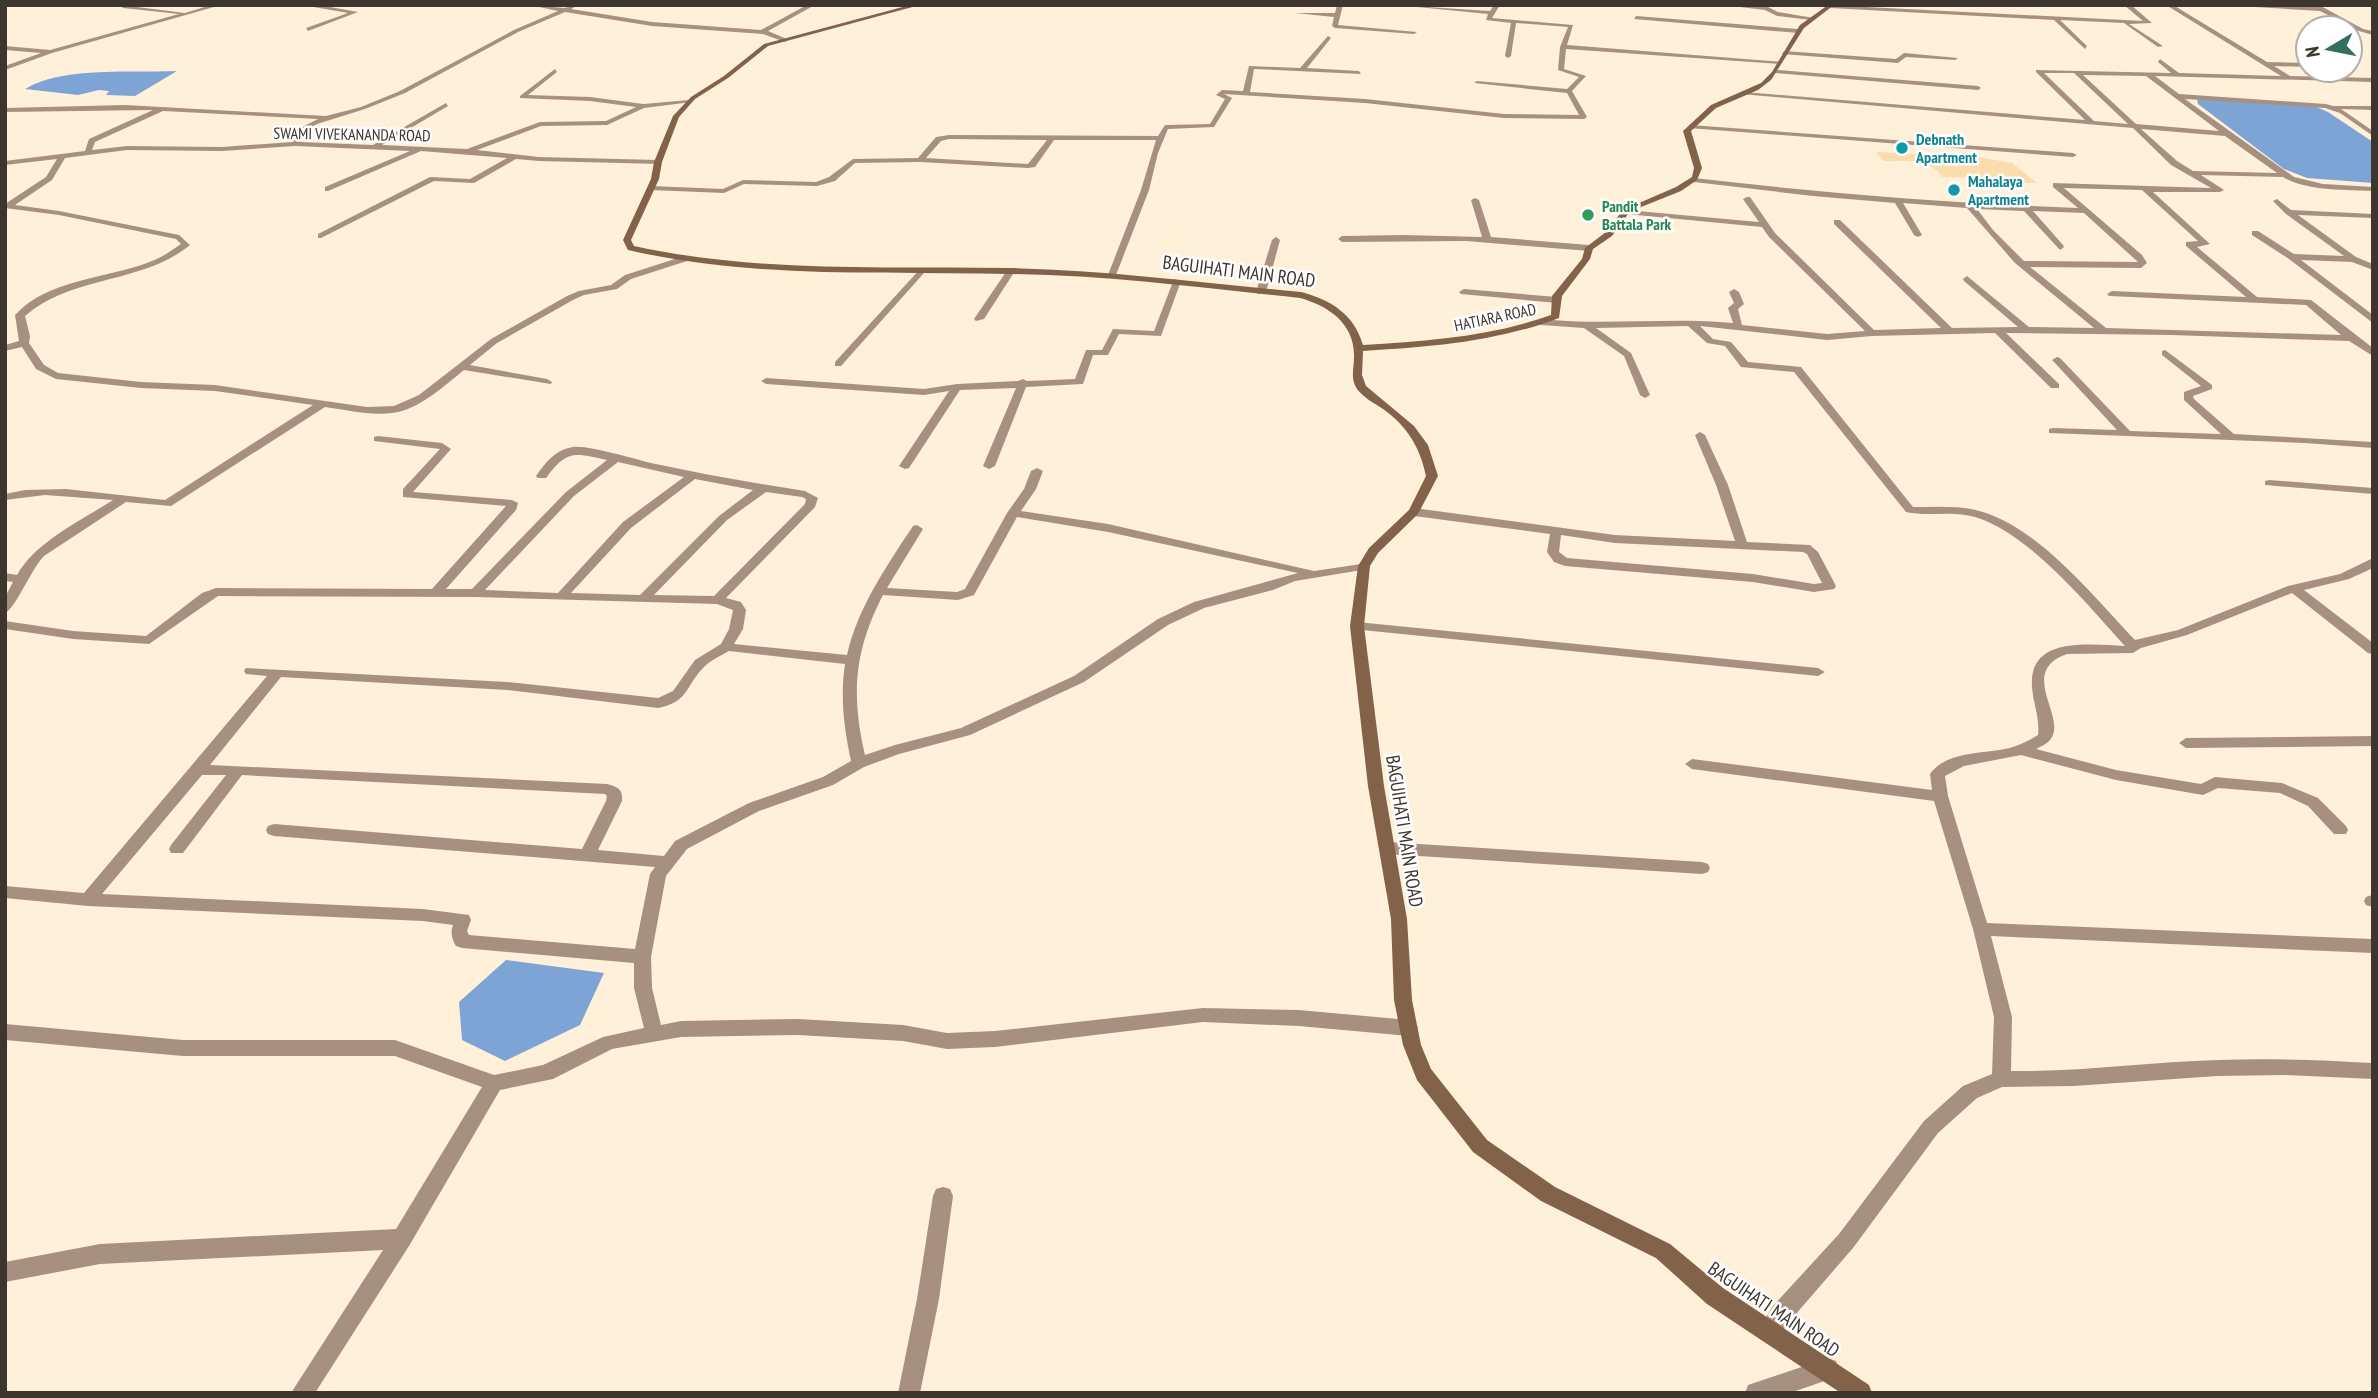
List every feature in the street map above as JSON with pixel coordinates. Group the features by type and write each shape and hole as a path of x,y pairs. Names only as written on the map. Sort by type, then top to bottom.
{"street":[{"path":"5,68 50,52 218,5"},
{"path":"305,5 355,12 308,29"},
{"path":"533,5 643,22 762,32 785,40"},
{"path":"5,110 104,107 323,117 363,108 398,94 518,30 575,5"},
{"name":"BAGUIHATI MAIN ROAD","path":"917,5 766,45 689,102 676,116 650,188 627,240 631,248 703,263 921,271 1011,271 1177,281 1301,295 1331,305 1349,320 1358,348 1357,373 1360,387 1407,423 1425,447 1432,476 1414,512 1373,551 1364,566 1357,626 1376,786 1399,919 1403,1000 1412,1045 1424,1074 1480,1146 1548,1194 1663,1251 1715,1296 1861,1393"},
{"path":"1340,5 1335,26 1414,32"},
{"path":"1401,5 1492,13"},
{"path":"1477,83 1569,90 1583,76 1561,70 1563,47 1571,26 1488,19 1497,5"},
{"path":"1726,5 1766,8 1777,14 1811,18"},
{"path":"2083,211 1969,206 1813,194 1694,180 1698,173 1686,131 1709,108 1760,86 1777,72 1784,53 1798,31 1811,18 1831,6 2125,24 2149,23 2127,5"},
{"path":"2169,5 2290,79"},
{"path":"2314,5 2371,34"},
{"path":"123,6 187,14"},
{"path":"762,32 810,6"},
{"path":"2242,6 2322,9"},
{"path":"1298,13 1337,15"},
{"path":"643,22 659,15"},
{"path":"1705,15 1706,23"},
{"path":"1636,18 1798,31"},
{"path":"2057,20 2085,47"},
{"path":"1508,56 1514,21"},
{"path":"2125,24 2160,46"},
{"path":"1302,70 1328,38"},
{"path":"1563,47 1780,62"},
{"path":"5,48 50,52"},
{"path":"1784,53 1898,61 1904,55 1955,58"},
{"path":"2160,61 2178,75"},
{"path":"2266,64 2294,65"},
{"path":"2134,65 2283,175"},
{"path":"1245,94 1249,87 1251,67 1359,73"},
{"path":"555,71 522,97 590,99 643,106 689,102"},
{"path":"2093,124 2038,71 2373,80"},
{"path":"2024,264 2143,263 2056,185 2220,191 2174,163 2078,71"},
{"path":"1777,72 1978,88"},
{"path":"1111,275 1145,190 1160,138 1168,126 1212,126 1229,98 1219,95 1222,92 1365,101 1504,116 1584,117 1569,90"},
{"path":"1744,94 2227,134"},
{"path":"2176,96 2373,108"},
{"path":"375,146 446,105"},
{"path":"467,151 540,124 607,123 643,106"},
{"path":"2326,106 2342,112 2373,134"},
{"path":"88,152 92,141 163,109"},
{"path":"295,144 297,139 323,117"},
{"path":"1690,127 2073,155"},
{"path":"2362,128 2373,128"},
{"path":"920,160 939,139 949,136 1160,138"},
{"path":"650,188 724,191 743,182 817,184 832,179 853,161 920,160 1028,166 1032,165 1052,137"},
{"name":"SWAMI VIVEKANANDA ROAD","path":"5,163 127,148 222,149 295,144 421,148 513,157 658,162"},
{"path":"328,189 421,148"},
{"path":"62,156 49,178 8,206 59,213 179,237 186,245 156,263 114,274 25,309 20,315 24,343 40,367 56,376 141,385 215,388 367,410 396,409 423,397 494,341 570,298 591,290 614,287 628,277 684,259"},
{"path":"321,236 433,179 471,181 513,157"},
{"path":"2192,173 2283,175 2323,186 2373,189"},
{"name":"HATIARA ROAD","path":"1358,348 1469,339 1556,316 1557,296 1586,259 1590,248 1600,243 1626,212 1694,180"},
{"path":"2147,188 2148,193 2206,244 2189,244 2255,300"},
{"path":"1747,199 1772,235 1872,333"},
{"path":"1475,200 1486,239"},
{"path":"1897,200 1918,234"},
{"path":"2277,201 2350,256 2373,267"},
{"path":"1969,206 1975,209 1992,234 2024,264 2104,331"},
{"path":"2026,208 2060,247"},
{"path":"1626,212 1765,225"},
{"path":"2289,212 2373,216"},
{"path":"1837,222 1949,330"},
{"path":"2255,233 2292,257 2373,320"},
{"path":"1342,239 1396,235 1590,248"},
{"path":"1261,292 1276,240"},
{"path":"2292,257 2373,255"},
{"path":"838,364 921,271"},
{"path":"979,319 1011,271"},
{"path":"1967,279 2027,330"},
{"path":"766,381 924,392 957,387 1079,382 1089,352 1105,353 1116,331 1158,334 1177,281"},
{"path":"1464,292 1557,300"},
{"path":"1734,292 1739,304 1733,307 1738,326"},
{"path":"2112,294 2308,302 2373,353"},
{"path":"1541,322 1588,326 1691,323 1839,338 1872,333 1997,329 2351,338"},
{"path":"1691,323 1710,341 1728,344 1745,365 1797,369 1910,510 1980,515 2004,526 2060,571 2132,645"},
{"path":"1588,326 1628,355 1645,395"},
{"path":"1997,329 2055,386"},
{"path":"5,348 24,343"},
{"path":"2165,353 2205,384 2207,387 2188,394 2189,400 2231,438"},
{"path":"2057,360 2127,434"},
{"path":"462,367 547,382"},
{"path":"989,466 1023,383"},
{"path":"905,466 957,387"},
{"path":"5,497 31,491 167,504 321,405"},
{"path":"2053,431 2373,445"},
{"path":"1700,436 1722,485 1742,544"},
{"path":"379,439 442,446 446,449 407,491 407,495 512,503 512,508 436,592"},
{"path":"542,476 558,455 567,450 618,457 762,489 805,494 812,498 811,505 717,600"},
{"path":"475,593 570,494 618,457"},
{"path":"878,592 950,596 970,592 1013,513 1030,489 1037,471"},
{"path":"561,597 627,525 694,475"},
{"path":"2269,483 2373,491"},
{"path":"643,599 709,531 762,489"},
{"path":"5,609 29,565 40,553 124,498"},
{"path":"1414,512 1556,531 1615,539 1806,548 1812,552 1830,586 1814,588 1753,578 1565,562 1558,559 1553,552 1556,531"},
{"path":"1013,513 1108,528 1313,573"},
{"path":"859,763 849,729 851,660 858,630 917,529"},
{"path":"654,1034 643,988 642,957 658,874 681,845 754,807 828,781 859,763 894,750 965,732 1079,679 1163,622 1199,605 1313,573 1364,566"},
{"path":"2001,1079 2003,1017 1981,929 1940,796 1937,774 1948,763 2023,751 2045,737 2048,725 2035,677 2040,662 2049,656 2068,650 2128,650 2132,645 2167,638 2295,589 2370,568"},
{"path":"5,577 23,579"},
{"path":"2295,589 2373,650"},
{"path":"5,625 74,635 149,640 216,592 436,592 717,600 736,605 740,610 736,629 726,647 698,664 678,696 669,702 507,686 251,671"},
{"path":"1357,626 1818,672"},
{"path":"726,647 851,660"},
{"path":"88,900 277,673"},
{"path":"2186,743 2373,741"},
{"path":"2023,751 2116,775 2203,790 2215,782 2282,788 2313,802 2340,830"},
{"path":"1692,764 1940,796"},
{"path":"198,770 607,789 615,793 614,801 588,854"},
{"path":"177,849 238,770"},
{"path":"274,830 668,862"},
{"path":"1387,849 1702,868"},
{"path":"5,892 88,900 423,915 463,920 459,930 462,941 642,957"},
{"path":"1981,929 2373,946"},
{"path":"5,1032 183,1048 395,1048 494,1083 546,1073 608,1042 681,1029 798,1027 903,1033 959,1041 1009,1038 1203,1015 1299,1018 1409,1028"},
{"path":"1769,1331 1846,1241 1931,1127 1970,1092 2001,1079 2056,1080 2210,1069 2304,1067 2373,1070"},
{"path":"302,1393 402,1240 494,1083"},
{"path":"909,1393 928,1299 943,1196"},
{"path":"5,1272 100,1254 402,1240"},
{"path":"1756,1393 1828,1369"}],"shaded area":[{"path":"1876,152 1978,157 2012,163 2037,183 2017,183 2020,187 1984,184 1970,178 1942,177 1931,166 1907,161 1883,161"}],"water":[{"path":"177,71 135,96 106,95 109,91 99,90 78,95 25,89 40,82 78,74"},
{"path":"2197,100 2312,105 2328,112 2373,142 2373,183 2307,178 2284,169 2198,104"},
{"path":"506,960 604,973 580,1025 505,1061 462,1040 459,1002"}],"place":[{"name":"Debnath Apartment","path":"1902,148"},
{"name":"Mahalaya Apartment","path":"1954,190"},
{"name":"Pandit Battala Park","path":"1588,215"}]}
